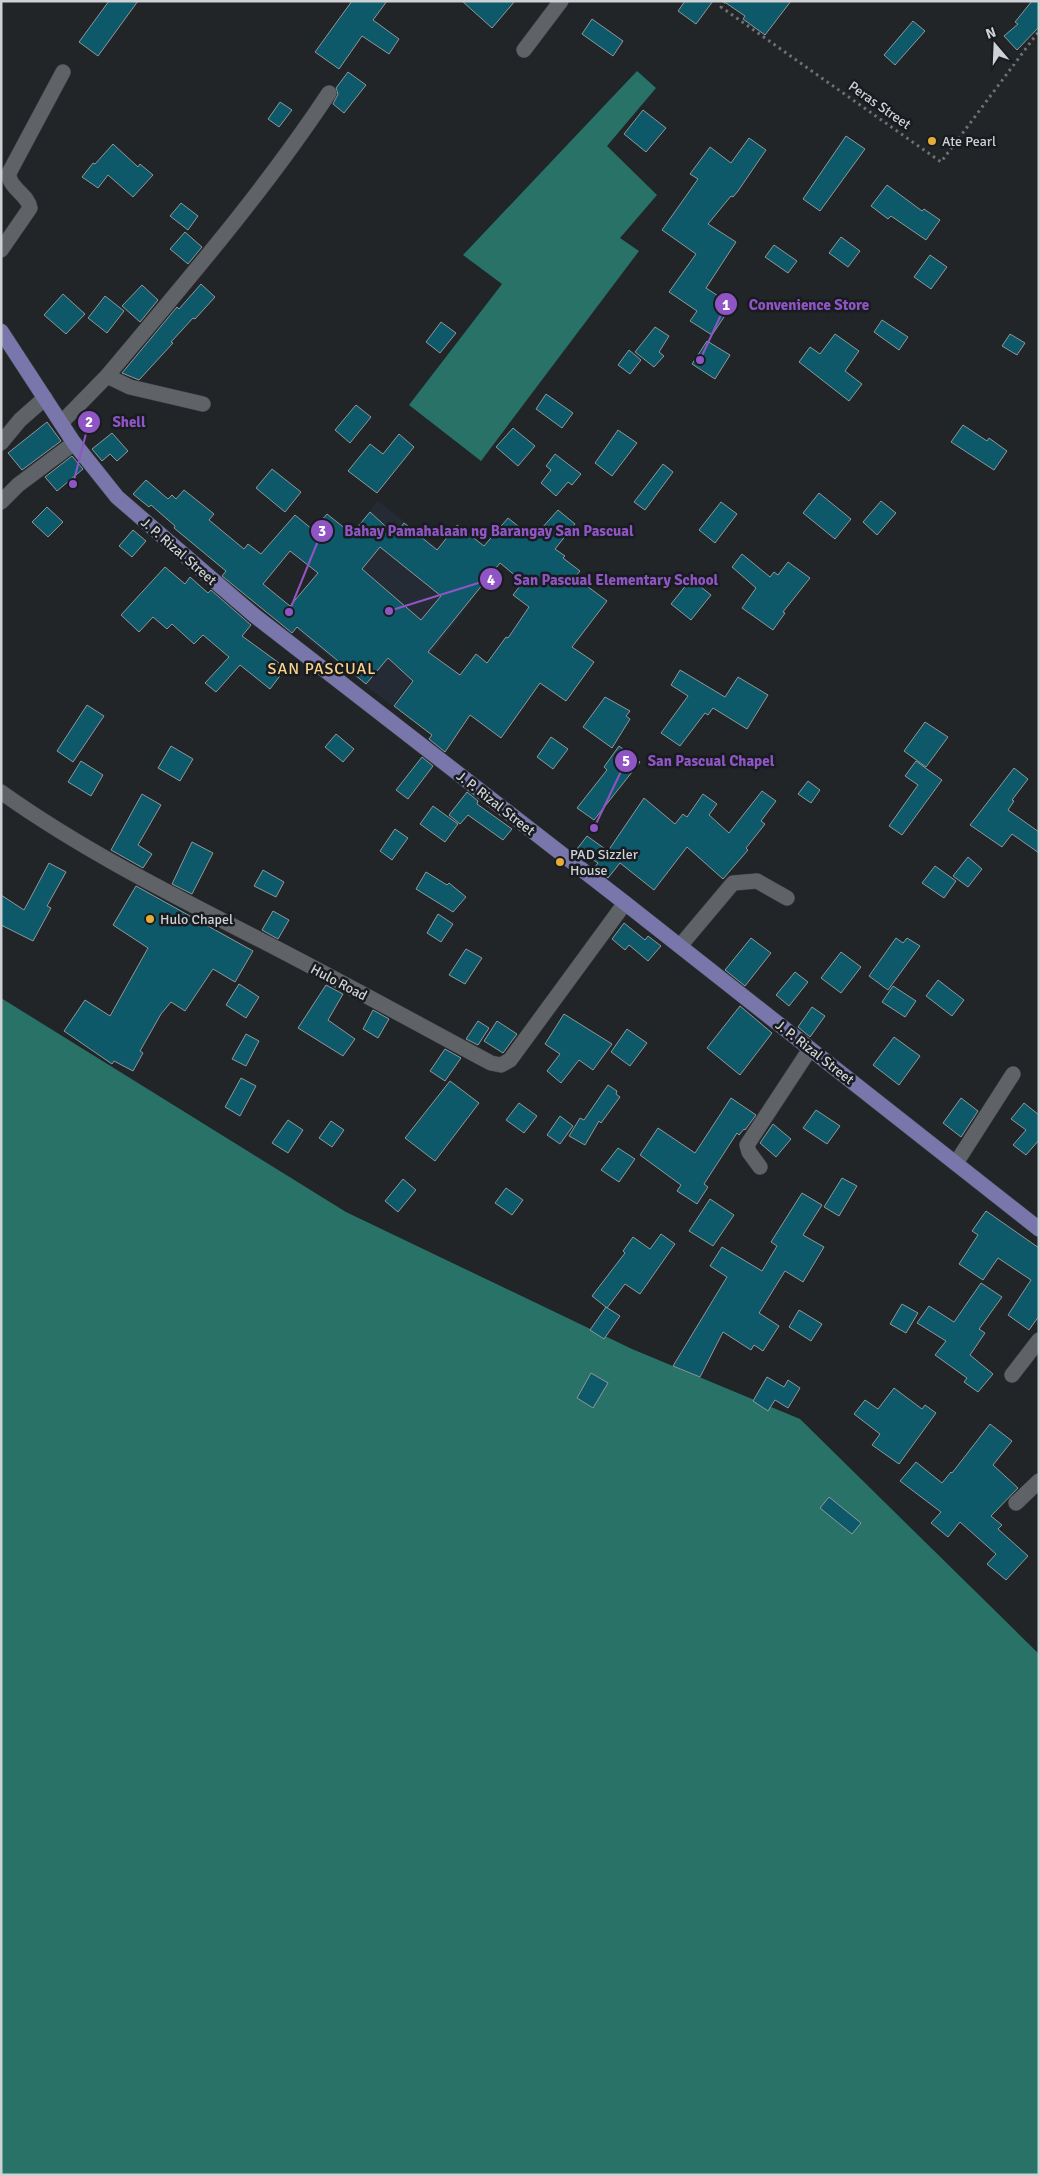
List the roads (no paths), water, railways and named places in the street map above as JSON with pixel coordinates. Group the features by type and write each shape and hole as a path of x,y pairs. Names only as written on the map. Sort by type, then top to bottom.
{"main road":[{"name":"J. P. Rizal Street","path":"1,331 74,443 117,497 255,616 680,946 1039,1229"}],"street":[{"path":"524,50 561,1"},
{"path":"1,250 30,208 29,203 10,180 9,172 64,72"},
{"path":"61,423 107,376 214,248 300,137 329,93"},
{"path":"107,376 130,387 203,404"},
{"path":"1,443 20,420 45,398"},
{"path":"1,502 18,485 74,443"},
{"name":"Hulo Road","path":"1,792 44,823 148,883 279,950 491,1063 501,1065 510,1060 625,903"},
{"path":"680,946 733,883 757,881 786,898"},
{"path":"760,1167 749,1152 747,1145 810,1048"},
{"path":"956,1163 1013,1074"},
{"path":"1012,1375 1039,1340"},
{"path":"1016,1503 1039,1481"}],"place":[{"name":"Ate Pearl","path":"932,141"},
{"name":"Convenience Store","path":"700,360"},
{"name":"Shell","path":"73,484"},
{"name":"San Pascual Elementary School","path":"389,611"},
{"name":"Bahay Pamahalaan ng Barangay San Pascual","path":"289,612"},
{"name":"San Pascual Chapel","path":"594,828"},
{"name":"PAD Sizzler House","path":"560,862"},
{"name":"Hulo Chapel","path":"150,919"}],"district":[{"name":"SAN PASCUAL","path":"322,668"}]}
